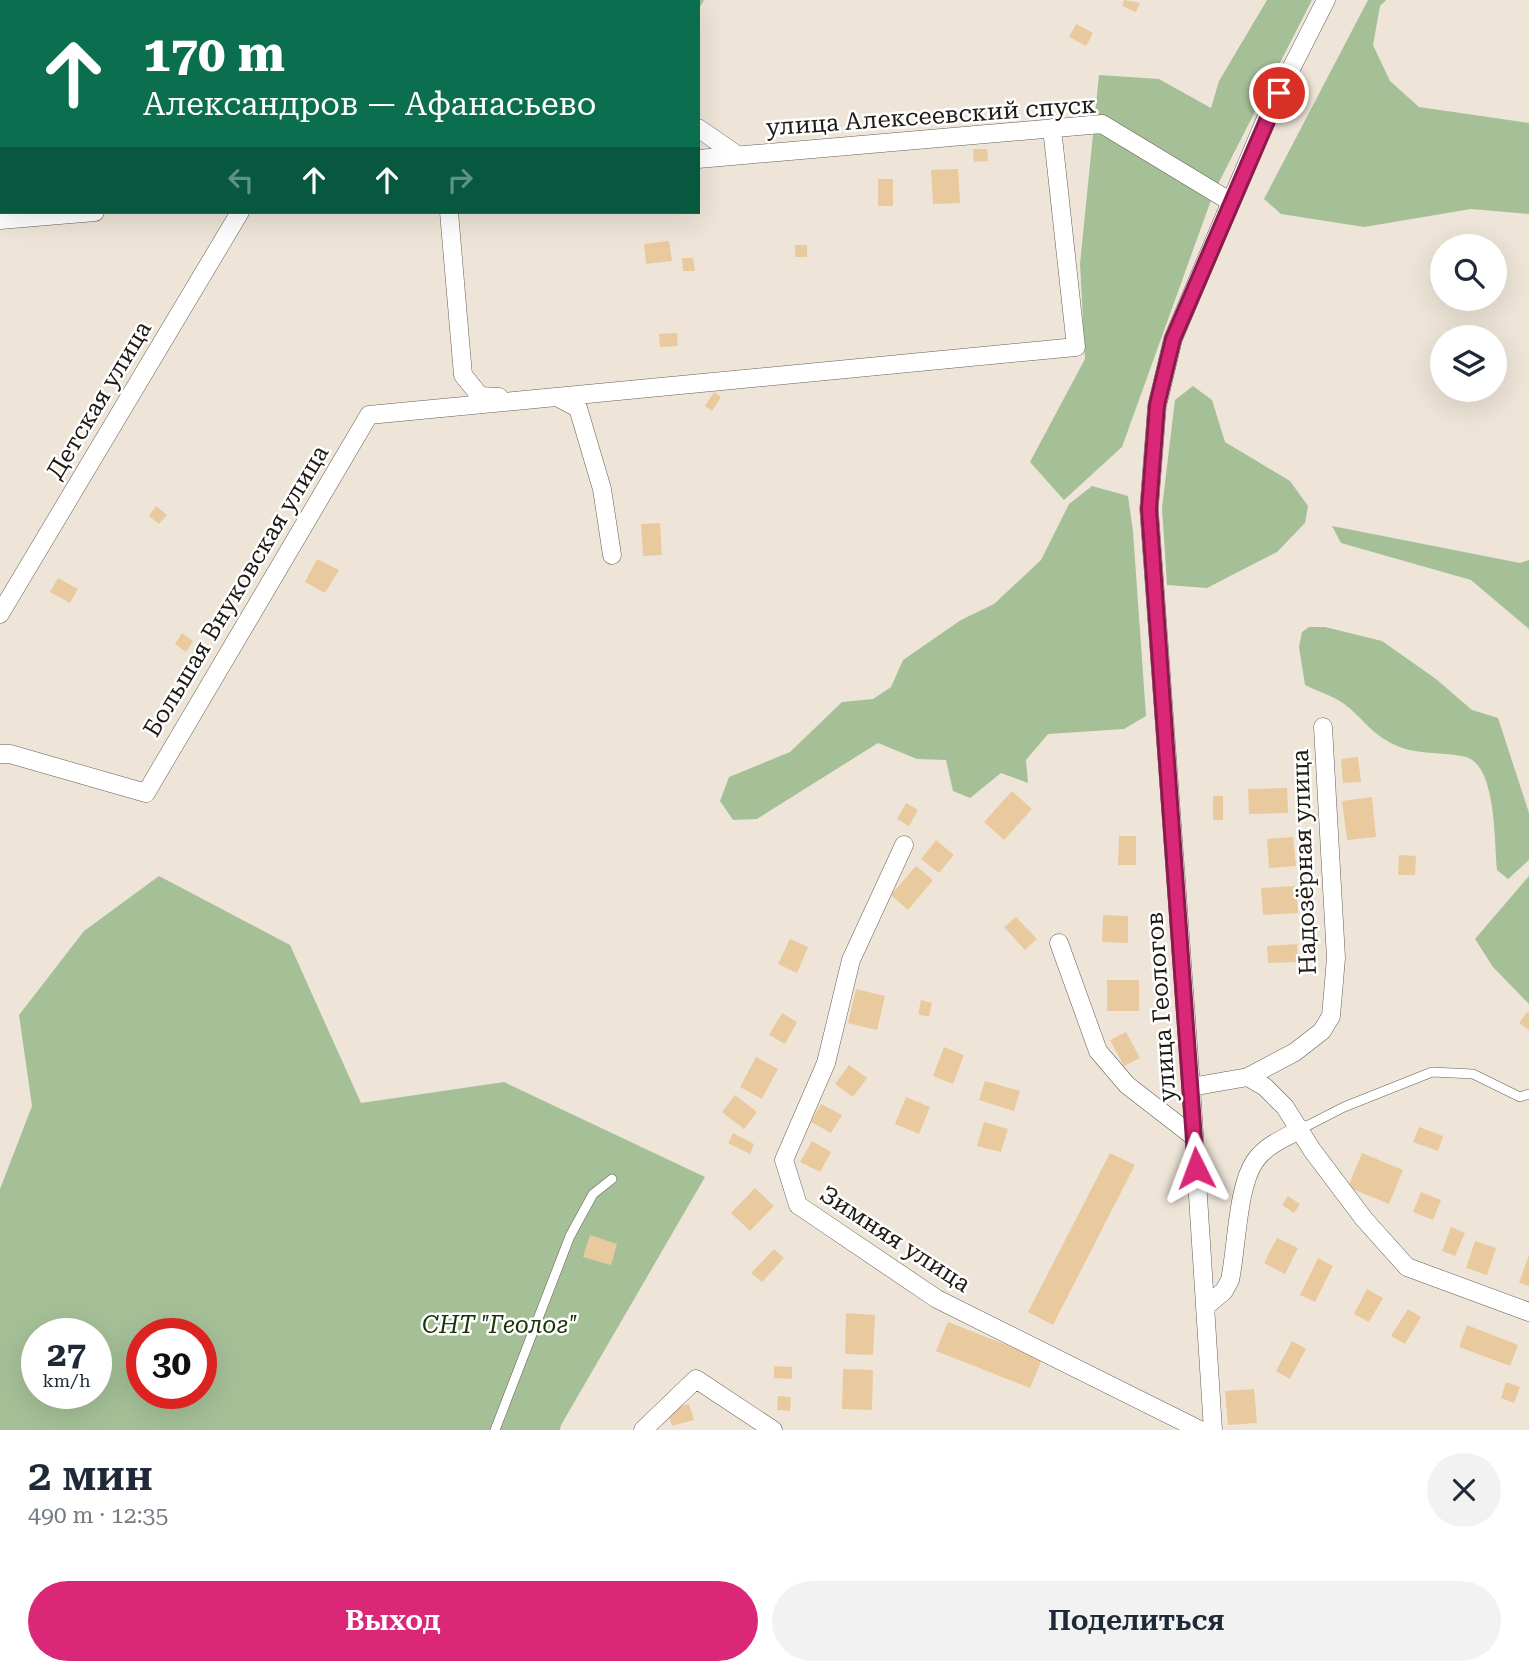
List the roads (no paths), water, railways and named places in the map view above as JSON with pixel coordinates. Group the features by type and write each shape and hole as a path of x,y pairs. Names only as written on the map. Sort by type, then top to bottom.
{"street":[{"name":"улица Геологов","path":"1213,1430 1195,1137 1149,509 1157,405 1173,339 1267,116 1326,0"},
{"name":"улица Алексеевский спуск","path":"700,159 1102,124 1231,202"},
{"path":"556,397 1076,347 1052,128"},
{"path":"700,129 737,155"},
{"path":"0,220 71,214"},
{"name":"Детская улица","path":"0,614 239,214"},
{"path":"449,214 463,375 480,396 508,397 545,392 578,408 602,489 612,555"},
{"name":"Большая Внуковская улица","path":"0,754 10,754 146,793 369,415 556,397"},
{"name":"Надозёрная улица","path":"1191,1087 1248,1077 1295,1052 1322,1031 1331,1016 1336,958 1323,727"},
{"name":"Зимняя улица","path":"904,845 851,960 826,1063 784,1160 798,1205 937,1299 1200,1430"},
{"path":"1059,943 1098,1051 1127,1084 1195,1137"},
{"path":"1248,1077 1265,1087 1285,1107 1312,1150 1364,1219 1407,1267 1529,1312"},
{"path":"1205,1307 1224,1291 1230,1280 1244,1189 1255,1161 1273,1144 1301,1129"},
{"path":"643,1430 696,1380 772,1429"}],"lane":[{"path":"1301,1129 1344,1107 1433,1072 1473,1074 1520,1097 1529,1094"},
{"path":"495,1430 570,1236 593,1194 612,1179"}],"park label":[{"name":"СНТ \"Геолог\"","path":"500,1325"}]}
